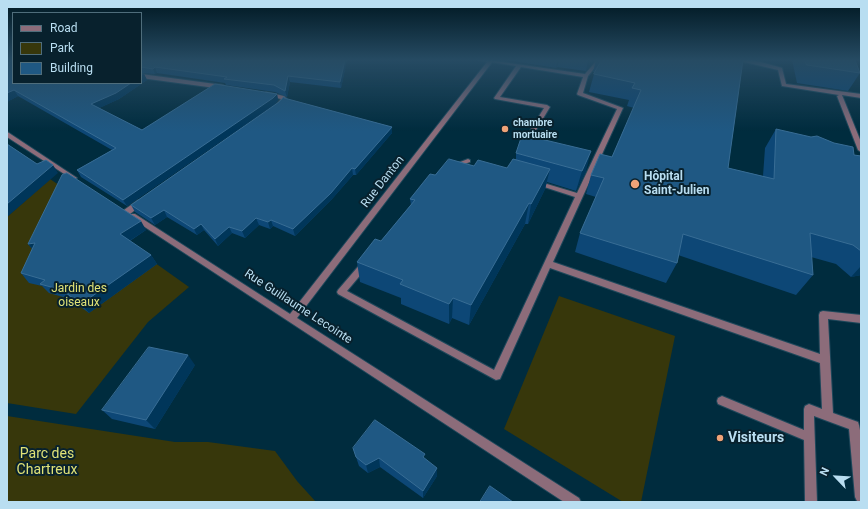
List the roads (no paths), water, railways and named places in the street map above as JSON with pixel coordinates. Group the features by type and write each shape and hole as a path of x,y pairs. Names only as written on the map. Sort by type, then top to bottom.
{"street":[{"path":"197,84 228,88"},
{"name":"Rue Danton","path":"292,318 473,84"},
{"path":"507,84 497,98 546,107 526,142 536,141"},
{"path":"372,256 341,292 496,376 579,196 593,157 620,108 580,94 583,84"},
{"path":"784,84 861,96"},
{"path":"259,92 282,97 284,99 271,110"},
{"path":"840,96 861,150"},
{"path":"7,134 80,182"},
{"path":"448,167 468,161"},
{"path":"531,181 579,196"},
{"name":"Rue Guillaume Lecointe","path":"145,200 124,210 575,502"},
{"path":"548,264 825,360"},
{"path":"828,416 823,315 861,319"},
{"path":"722,402 810,437"},
{"path":"811,502 809,409 854,426 861,497"}],"place":[{"name":"chambre mortuaire","path":"505,129"},
{"name":"Hôpital Saint-Julien","path":"635,184"},
{"name":"Visiteurs","path":"720,438"}],"park label":[{"name":"Jardin des oiseaux","path":"79,296"},
{"name":"Parc des Chartreux","path":"47,462"}]}
